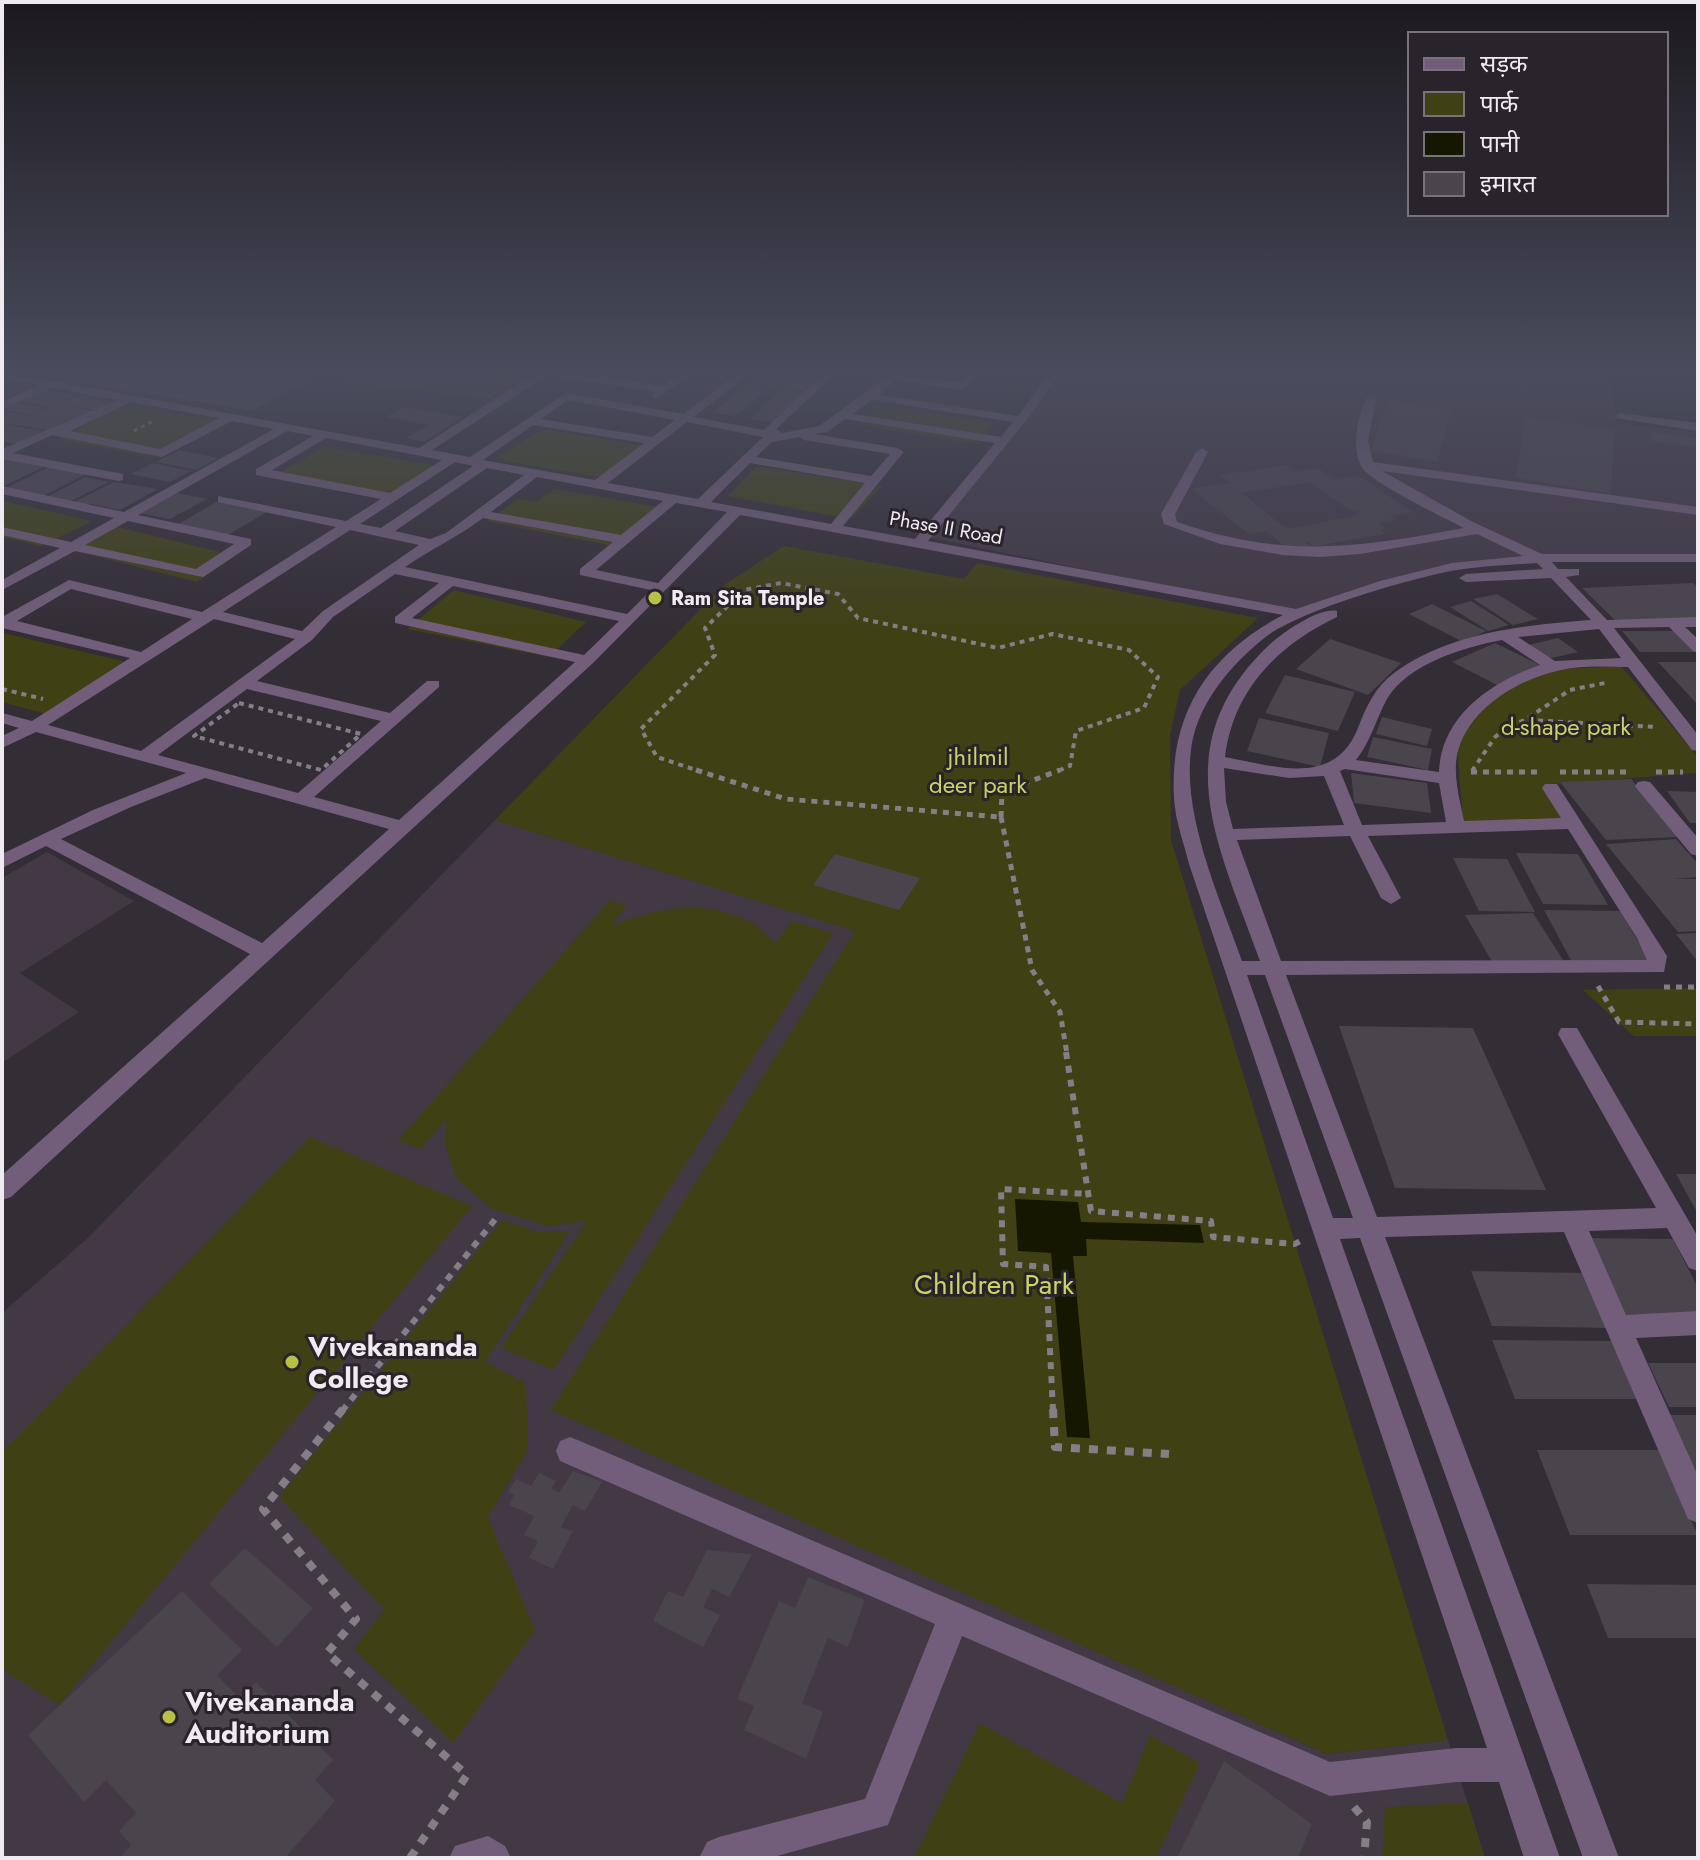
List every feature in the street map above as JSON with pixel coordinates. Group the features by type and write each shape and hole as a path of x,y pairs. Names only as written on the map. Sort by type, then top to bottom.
{"street":[{"path":"16,457 119,477"},
{"path":"2,586 232,457"},
{"path":"286,457 260,472 393,497"},
{"name":"Phase II Road","path":"447,457 1307,617"},
{"path":"382,534 486,457"},
{"path":"598,484 632,457"},
{"path":"702,503 748,457"},
{"path":"834,528 894,457"},
{"path":"919,543 991,457"},
{"path":"1199,457 1168,514 1171,524 1185,529 1287,550 1323,553 1478,530"},
{"path":"1365,457 1367,466 1385,480 1546,565 1603,624 1698,746"},
{"path":"2,743 34,727 210,616 453,458"},
{"path":"746,459 873,480"},
{"path":"1367,466 1698,511"},
{"path":"145,756 306,636 328,614 431,543 451,536 535,473"},
{"path":"2,490 246,542 198,574 2,531"},
{"path":"661,588 585,572 674,498"},
{"path":"223,499 431,543"},
{"path":"2,1190 587,660 737,510"},
{"path":"480,514 624,540"},
{"path":"1542,1858 1198,864 1183,800 1184,742 1206,687 1259,634 1307,617 1394,591 1546,565 1696,564"},
{"path":"392,569 630,619"},
{"path":"449,582 400,620 587,660"},
{"path":"3,623 69,584 306,636"},
{"path":"1307,617 1254,668 1234,697 1215,749 1217,802 1273,968 1601,1858"},
{"path":"1336,766 1353,755 1360,746 1383,691 1396,678 1462,645 1503,634 1603,624 1698,622"},
{"path":"3,623 144,657"},
{"path":"1673,623 1698,648"},
{"path":"1503,634 1553,667"},
{"path":"1456,827 1449,756 1456,733 1468,716 1496,691 1553,667 1633,662"},
{"path":"244,683 393,719"},
{"path":"300,800 433,684"},
{"path":"2,718 404,827"},
{"path":"1216,761 1294,772 1336,766 1449,779"},
{"path":"1336,766 1356,831 1391,898"},
{"path":"2,862 45,838 143,795 201,774"},
{"path":"1645,777 1698,850"},
{"path":"1234,968 1657,967 1657,956 1551,788"},
{"path":"1227,835 1574,823"},
{"path":"45,838 265,953"},
{"path":"1569,1034 1698,1260"},
{"path":"1325,1229 1674,1218"},
{"path":"1572,1221 1698,1509"},
{"path":"1618,1327 1698,1323"},
{"path":"570,1451 1330,1779 1456,1765 1509,1765"},
{"path":"717,1858 719,1854 876,1813 954,1617"},
{"path":"467,1858 488,1853 493,1858"}],"path":[{"path":"1001,817 786,799 657,757 641,729 715,655 705,628 744,590 781,583 838,594 858,618 998,648 1052,634 1129,650 1158,677 1144,708 1076,731 1070,766 1002,792 1001,817 1032,970 1060,1012 1091,1211 1211,1221 1213,1237 1295,1244 1325,1229"},
{"path":"1610,682 1570,690 1525,720 1511,725 1495,737 1471,772 1645,777 1683,772"},
{"path":"2,689 45,700"},
{"path":"239,703 361,734 321,770 258,754 194,736 239,703"},
{"path":"1525,720 1652,727"},
{"path":"1610,986 1596,986 1619,1022 1698,1024"},
{"path":"1652,987 1697,989"},
{"path":"1089,1194 1001,1189 1003,1264 1046,1267 1055,1447 1169,1454"},
{"path":"410,1858 467,1775 327,1653 356,1619 263,1509 497,1217"},
{"path":"1330,1779 1367,1822 1364,1858"}],"shaded area":[{"path":"993,457 1698,457 1698,558 1593,557 1433,568 1298,613 927,537"},
{"name":"Vivekananda College","path":"495,820 856,931 552,1410 1327,1754 1448,1740 1485,1858 2,1858 2,1313 89,1237"},
{"path":"47,852 134,901 20,973 79,1012 2,1063 2,878"}],"green space":[{"path":"307,457 383,457 438,466 384,499 271,478"},
{"path":"498,457 642,457 611,479 494,459"},
{"path":"757,466 882,486 851,519 727,496"},
{"path":"554,489 658,507 613,546 487,521 518,499 536,502"},
{"path":"2,501 92,521 41,546 2,537"},
{"path":"118,527 236,556 197,582 72,550"},
{"name":"Children Park","path":"784,546 964,579 977,563 1258,618 1180,690 1170,735 1171,840 1448,1740 1327,1754 551,1410 855,931 495,820 724,585"},
{"path":"454,590 586,622 549,657 407,629"},
{"path":"3,633 135,664 54,716 2,702"},
{"name":"d-shape park","path":"1621,666 1698,757 1698,773 1553,784 1574,823 1463,822 1456,733 1513,683 1542,670"},
{"path":"610,900 627,905 611,925 661,911 696,908 747,920 776,943 792,921 833,933 554,1370 501,1348 587,1221 548,1226 492,1209 457,1179 445,1144 447,1119 421,1149 398,1140"},
{"path":"1698,988 1698,1036 1634,1036 1583,990"},
{"path":"310,1137 472,1206 59,1705 2,1669 2,1452"},
{"path":"502,1220 539,1232 570,1231 485,1362 526,1383 528,1450 488,1517 535,1630 453,1743 354,1649 384,1609 279,1497"},
{"path":"980,1723 1122,1803 1150,1735 1200,1763 1156,1858 803,1858 915,1856"},
{"path":"1468,1803 1485,1858 1382,1858 1385,1807"}],"water":[{"path":"1015,1199 1078,1202 1081,1222 1200,1225 1204,1243 1086,1239 1087,1256 1073,1256 1090,1438 1067,1437 1051,1253 1018,1251"}],"building":[{"path":"166,457 218,458 196,470 156,462"},
{"path":"1405,457 1438,457 1437,462"},
{"path":"1519,457 1613,457 1611,494 1515,478"},
{"path":"2,458 45,466 2,487"},
{"path":"153,463 191,471 170,482 131,474"},
{"path":"1286,465 1295,472 1318,468 1335,480 1359,476 1413,512 1390,516 1396,520 1378,523 1387,529 1380,530 1385,534 1315,546 1302,540 1313,548 1292,552 1266,531 1249,534 1191,489 1230,483 1220,475","holes":["1310,482 1349,510 1359,512 1354,513 1357,515 1294,528 1283,526 1242,493"]},
{"path":"49,467 86,474 43,496 6,488"},
{"path":"85,477 109,482 69,502 47,497"},
{"path":"114,482 158,489 120,510 91,504 70,504"},
{"path":"177,493 207,499 170,519 140,513"},
{"path":"218,501 267,512 224,537 175,526"},
{"path":"1693,583 1698,587 1698,618 1617,622 1582,588"},
{"path":"1497,594 1538,619 1513,625 1473,599"},
{"path":"1471,601 1509,625 1488,631 1450,607"},
{"path":"1432,604 1486,631 1463,642 1409,614"},
{"path":"1622,631 1677,631 1697,652 1640,652"},
{"path":"1558,638 1578,652 1547,659 1528,645"},
{"path":"1330,639 1401,663 1368,695 1296,669"},
{"path":"1495,643 1540,665 1497,685 1452,662"},
{"path":"1658,662 1698,662 1698,705"},
{"path":"1285,675 1355,692 1338,731 1265,713"},
{"path":"1382,717 1432,729 1427,746 1376,734"},
{"path":"1259,718 1329,733 1320,767 1247,751"},
{"path":"1373,737 1432,749 1428,770 1367,757"},
{"path":"1351,773 1427,783 1431,813 1354,803"},
{"path":"1631,779 1679,837 1606,840 1560,782"},
{"path":"1667,791 1698,792 1698,823 1690,823"},
{"path":"1676,839 1698,864 1698,877 1674,879 1698,879 1698,931 1678,932 1606,844"},
{"path":"1516,853 1578,854 1608,905 1543,904"},
{"path":"835,854 920,878 899,910 813,885"},
{"path":"1453,858 1507,859 1535,912 1479,911"},
{"path":"1544,910 1620,911 1652,964 1572,962"},
{"path":"1533,913 1565,963 1494,965 1465,915"},
{"path":"1698,933 1698,962 1676,934"},
{"path":"1339,1026 1473,1028 1546,1190 1395,1188"},
{"path":"1676,1174 1698,1174 1698,1214"},
{"path":"1585,1238 1673,1239 1698,1288 1698,1320 1622,1318"},
{"path":"1471,1271 1584,1273 1609,1328 1492,1326"},
{"path":"1492,1340 1614,1341 1641,1399 1515,1399"},
{"path":"1648,1363 1698,1363 1698,1407 1669,1407"},
{"path":"1668,1415 1698,1415 1698,1477"},
{"path":"1537,1450 1659,1450 1698,1535 1570,1535"},
{"path":"573,1471 602,1482 585,1511 573,1505 561,1527 573,1531 553,1569 529,1558 538,1541 524,1535 534,1516 509,1505 514,1495 508,1492 516,1479 531,1486 539,1473 556,1481 551,1489 559,1493"},
{"path":"245,1548 313,1608 277,1647 209,1584"},
{"path":"707,1550 752,1554 729,1597 712,1589 703,1607 720,1615 703,1647 653,1621 668,1591 683,1597"},
{"path":"808,1577 865,1600 848,1647 828,1638 802,1703 823,1712 806,1759 744,1730 754,1706 737,1699 779,1601 795,1608"},
{"path":"1587,1584 1698,1585 1698,1638 1608,1638"},
{"name":"Vivekananda Auditorium","path":"182,1591 242,1650 217,1675 240,1699 256,1682 333,1760 315,1780 335,1801 285,1858 123,1858 121,1856 131,1845 119,1831 136,1813 106,1780 84,1802 28,1735"},
{"path":"1224,1761 1312,1824 1298,1858 1177,1858"}],"place":[{"name":"Ram Sita Temple","path":"655,598"},
{"name":"Vivekananda College","path":"292,1362"},
{"name":"Vivekananda Auditorium","path":"169,1717"}],"park label":[{"name":"jhilmil deer park","path":"978,770"}]}
